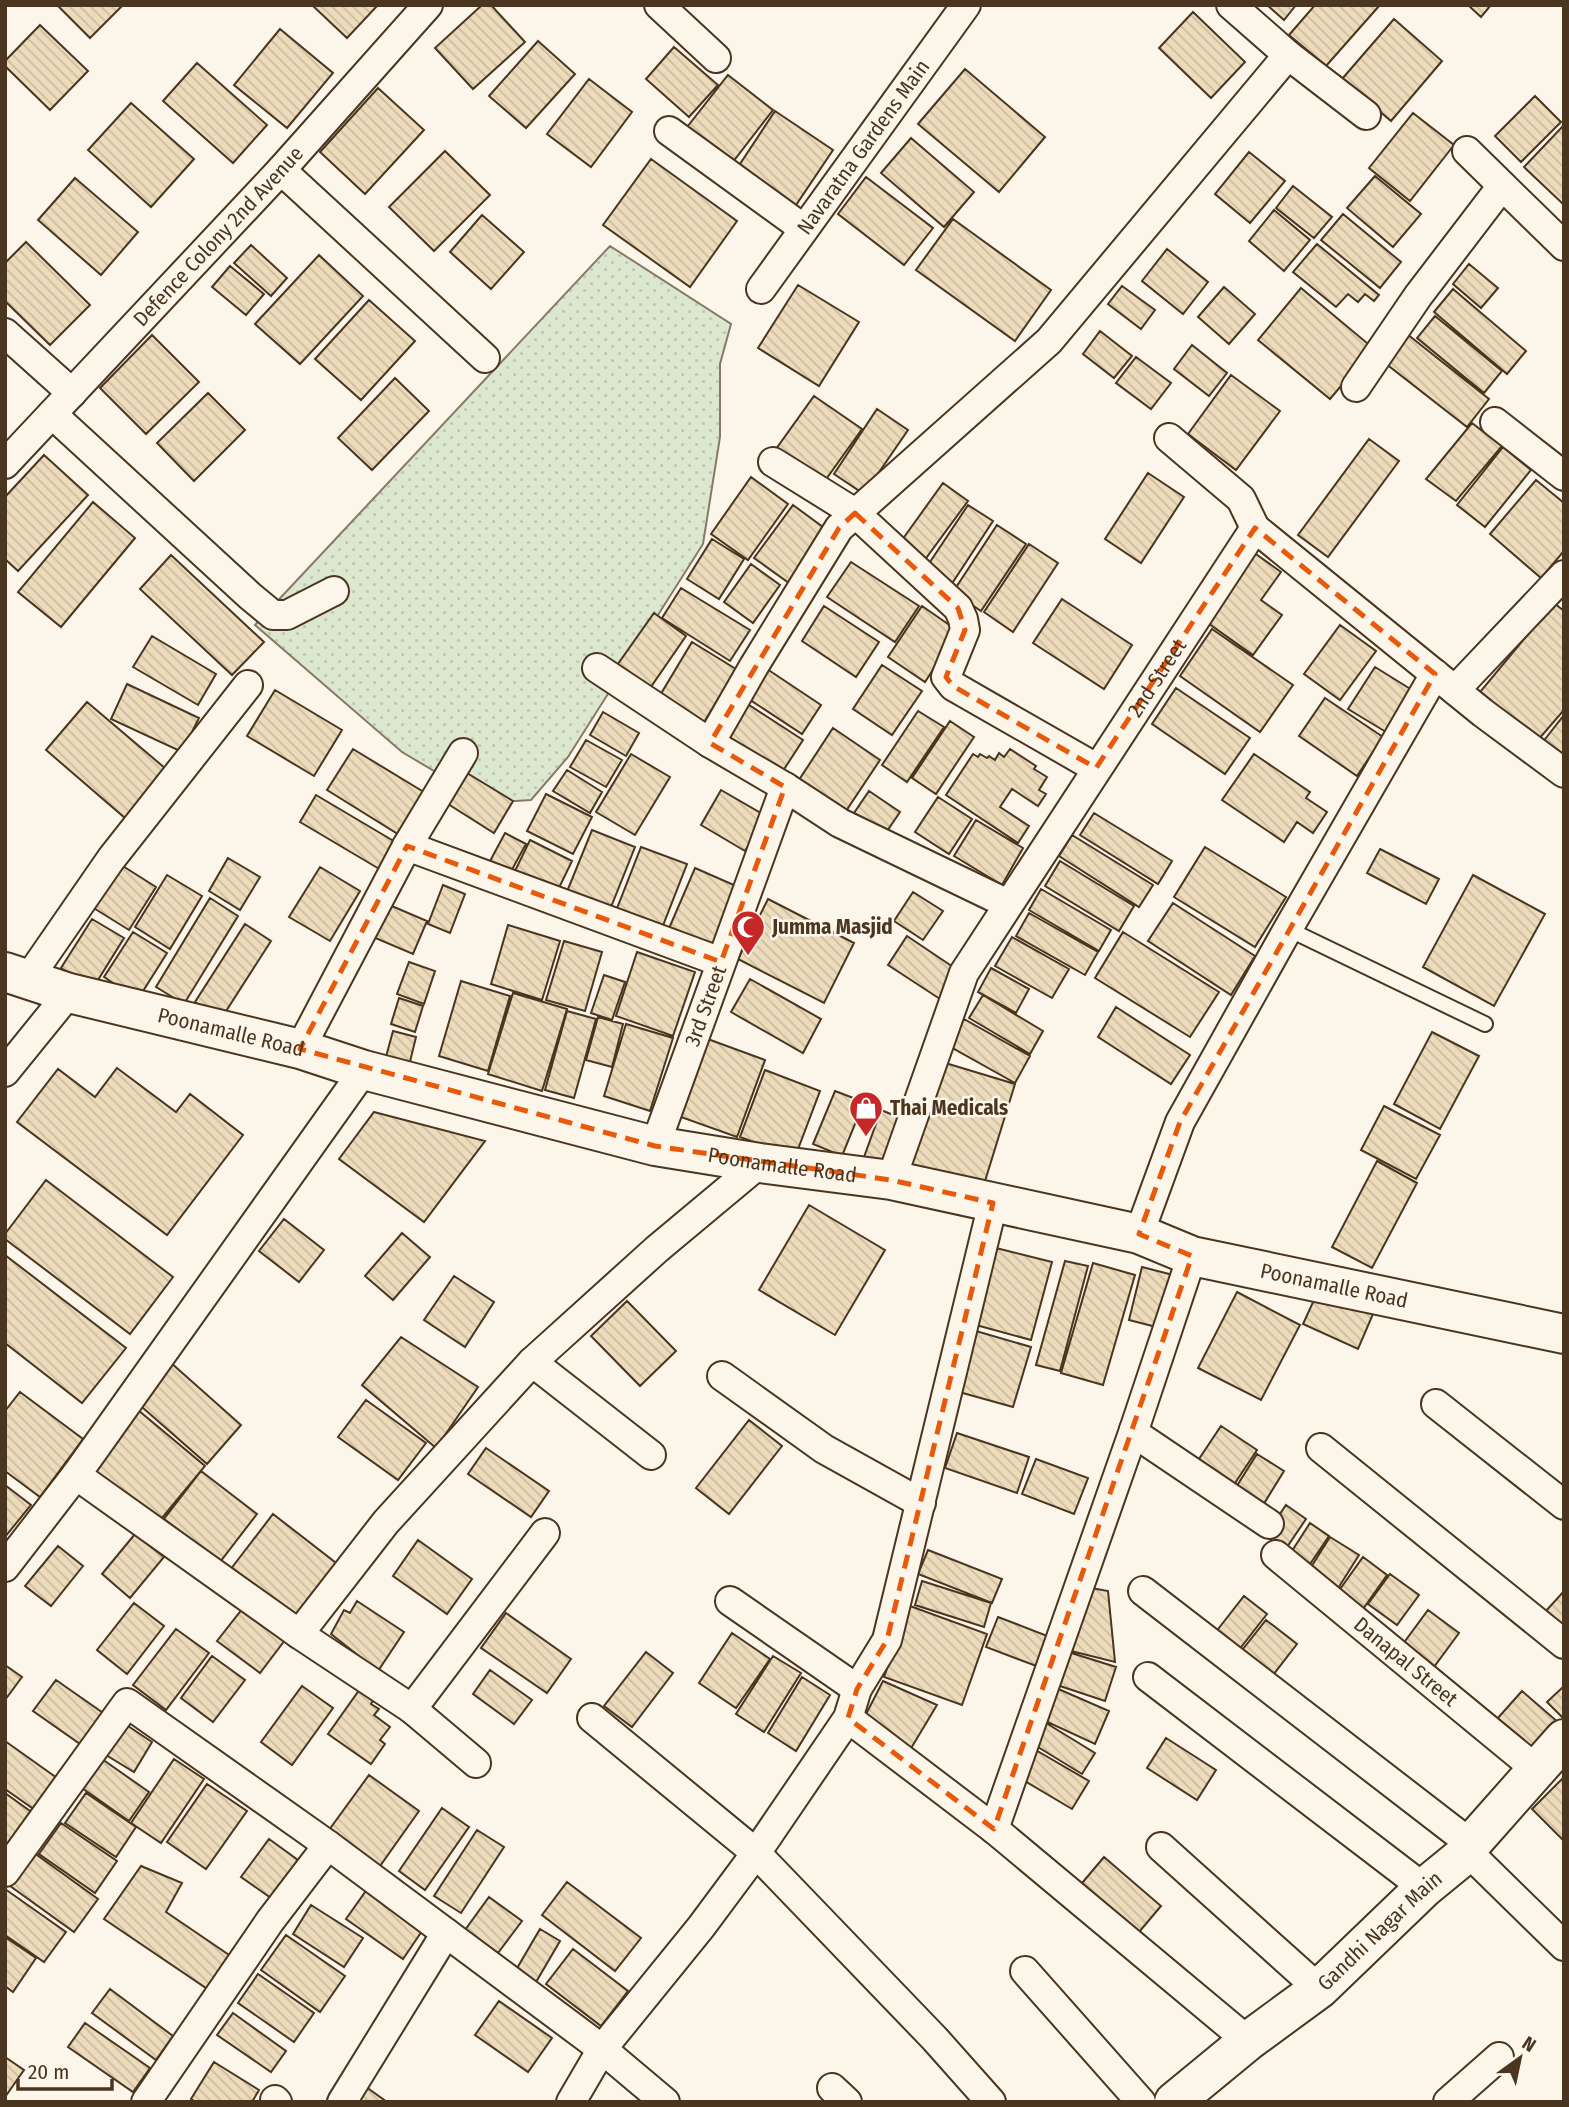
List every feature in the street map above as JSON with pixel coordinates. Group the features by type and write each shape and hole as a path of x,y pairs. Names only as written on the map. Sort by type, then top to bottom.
{"street":[{"name":"Defence Colony 2nd Avenue","path":"5,464 281,170 428,5"},
{"path":"659,5 716,58"},
{"name":"Navaratna Gardens Main","path":"761,289 967,5"},
{"path":"1231,5 1288,55 1366,115"},
{"path":"710,743 839,528 1049,341 1288,55"},
{"path":"670,131 804,229"},
{"path":"1467,152 1564,246"},
{"path":"281,170 485,358"},
{"path":"1356,387 1418,296 1502,186"},
{"path":"5,333 72,393"},
{"path":"52,414 273,615 287,615 334,591"},
{"path":"1495,422 1564,476"},
{"path":"1169,438 1241,499 1255,528 1445,682 1564,773"},
{"path":"774,462 855,513 958,608 965,630 946,677 953,686 1096,768"},
{"name":"2nd Street","path":"891,1180 964,973 1255,528"},
{"path":"1139,1234 1180,1122 1288,929 1445,682 1564,575"},
{"path":"597,668 710,743 785,787 839,823 1008,904"},
{"path":"17,976 248,685"},
{"path":"300,1049 407,845 463,753"},
{"name":"3rd Street","path":"655,1146 785,787"},
{"path":"407,845 721,962"},
{"name":"Poonamalle Road","path":"17,976 69,993 300,1049 364,1070 655,1146 891,1180 1139,1234 1192,1256 1564,1334"},
{"path":"5,1072 69,993"},
{"path":"5,1567 76,1475 364,1070"},
{"path":"299,1634 386,1522 532,1362 657,1249 760,1163"},
{"path":"571,2102 602,2049 701,1927 848,1718 857,1689 887,1640 993,1203"},
{"path":"994,1829 1192,1256"},
{"path":"532,1362 651,1455"},
{"path":"722,1376 824,1449 921,1503"},
{"path":"1436,1404 1564,1505"},
{"path":"1134,1430 1134,1433 1269,1524"},
{"path":"1321,1448 1564,1644"},
{"path":"76,1475 299,1634 412,1709 476,1763"},
{"path":"412,1709 545,1534"},
{"name":"Danapal Street","path":"1276,1555 1536,1769"},
{"path":"1143,1591 1470,1848 1564,1946"},
{"path":"730,1601 857,1689"},
{"path":"1148,1677 1424,1888"},
{"path":"5,1872 127,1703 328,1845 602,2049 665,2102"},
{"path":"592,1718 755,1853 935,2039 991,2102"},
{"path":"848,1718 994,1829 1248,2040"},
{"name":"Gandhi Nagar Main","path":"1174,2102 1248,2040 1319,1989 1424,1888 1470,1848 1564,1740"},
{"path":"146,2102 270,1921 328,1845"},
{"path":"1161,1847 1319,1989"},
{"path":"342,2102 446,1933"},
{"path":"1026,1971 1141,2102"},
{"path":"1448,2102 1499,2057"}],"lane":[{"path":"1288,929 1485,1024"}],"highlighted area":[{"path":"855,513 958,608 965,630 946,677 953,686 1096,768 1255,528 1435,674 1180,1122 1139,1234 1192,1256 994,1829 848,1718 857,1689 887,1640 993,1203 891,1180 655,1146 300,1049 407,846 721,962 785,787 710,743 839,528"}],"green space":[{"path":"610,246 731,324 720,364 720,437 703,544 568,757 531,800 488,803 402,752 255,625"}],"building":[{"path":"57,5 123,5 90,38"},
{"path":"312,5 378,5 347,38"},
{"path":"482,5 491,5 525,42 473,89 435,48"},
{"path":"1267,5 1296,5 1284,20"},
{"path":"1315,5 1379,6 1326,66 1289,35"},
{"path":"1468,5 1491,5 1481,17"},
{"path":"1193,12 1245,62 1211,98 1159,48"},
{"path":"1394,19 1442,61 1391,121 1342,79"},
{"path":"40,25 88,71 50,110 5,66 5,61"},
{"path":"280,29 333,73 287,128 234,85"},
{"path":"538,41 575,74 526,128 489,96"},
{"path":"674,47 718,85 689,117 646,79"},
{"path":"197,63 267,125 233,163 163,101"},
{"path":"965,69 1045,137 999,192 918,124"},
{"path":"728,75 773,110 729,167 684,131"},
{"path":"589,79 632,112 591,167 547,134"},
{"path":"378,88 424,130 365,194 320,152"},
{"path":"1535,96 1561,122 1521,162 1495,136"},
{"path":"131,103 194,159 151,207 88,150"},
{"path":"775,111 833,150 796,205 738,167"},
{"path":"1413,113 1454,145 1410,201 1369,168"},
{"path":"1564,125 1564,205 1524,167"},
{"path":"911,138 974,192 944,227 881,173"},
{"path":"445,151 490,195 434,251 389,207"},
{"path":"1249,152 1285,181 1250,223 1215,194"},
{"path":"651,159 737,221 690,287 603,225"},
{"path":"1375,176 1421,214 1393,247 1347,208"},
{"path":"866,177 933,228 904,265 838,214"},
{"path":"75,178 138,232 101,275 38,220"},
{"path":"1293,186 1332,217 1314,238 1276,208"},
{"path":"1274,210 1310,240 1284,271 1249,241"},
{"path":"1343,214 1401,262 1380,288 1321,240"},
{"path":"482,215 524,252 491,289 450,252"},
{"path":"953,219 1051,290 1015,341 916,270"},
{"path":"26,242 90,305 50,345 5,301 5,263"},
{"path":"1317,244 1379,295 1374,301 1365,294 1358,302 1348,294 1336,307 1293,272"},
{"path":"251,245 287,278 271,296 234,263"},
{"path":"1167,249 1208,282 1183,314 1142,281"},
{"path":"319,255 363,296 300,364 255,324"},
{"path":"1469,264 1498,288 1481,308 1453,284"},
{"path":"230,266 264,294 246,315 212,287"},
{"path":"798,285 859,322 819,386 758,348"},
{"path":"1122,286 1155,310 1141,329 1108,304"},
{"path":"1224,287 1255,314 1229,344 1198,317"},
{"path":"1301,288 1373,348 1330,399 1258,340"},
{"path":"1453,289 1526,351 1507,374 1434,312"},
{"path":"369,300 415,341 361,400 315,359"},
{"path":"1435,316 1502,371 1484,393 1417,338"},
{"path":"1100,331 1132,356 1114,378 1083,354"},
{"path":"1407,334 1489,399 1467,427 1385,363"},
{"path":"152,335 199,382 146,434 100,388"},
{"path":"1192,345 1227,373 1209,396 1174,369"},
{"path":"1136,357 1171,383 1151,409 1116,383"},
{"path":"1231,375 1280,411 1236,470 1188,434"},
{"path":"395,378 429,411 372,470 338,438"},
{"path":"208,393 245,430 194,481 157,443"},
{"path":"814,396 862,429 819,489 771,456"},
{"path":"877,409 908,430 864,494 834,474"},
{"path":"1472,423 1502,446 1456,501 1426,479"},
{"path":"1369,439 1399,461 1328,557 1298,535"},
{"path":"1503,447 1531,470 1485,527 1457,505"},
{"path":"44,455 88,495 18,571 5,559 5,497"},
{"path":"1148,473 1184,497 1141,563 1105,539"},
{"path":"751,477 788,504 748,560 711,534"},
{"path":"1536,480 1564,503 1564,551 1541,578 1490,534"},
{"path":"943,483 968,501 921,565 897,547"},
{"path":"93,502 135,538 61,627 18,592"},
{"path":"793,505 827,530 789,583 754,558"},
{"path":"968,505 993,521 949,588 924,571"},
{"path":"997,525 1026,544 981,611 953,592"},
{"path":"712,539 744,559 719,599 687,579"},
{"path":"1029,544 1058,563 1013,632 984,612"},
{"path":"1253,552 1281,572 1261,600 1282,615 1253,655 1205,621"},
{"path":"171,555 264,642 232,675 140,589"},
{"path":"851,562 919,606 895,642 827,597"},
{"path":"751,564 780,585 753,623 724,602"},
{"path":"681,588 750,630 730,661 662,618"},
{"path":"1062,599 1132,645 1104,689 1033,643"},
{"path":"1554,603 1564,611 1564,710 1538,740 1480,692"},
{"path":"824,606 879,642 856,677 802,641"},
{"path":"922,606 958,631 925,682 888,657"},
{"path":"654,613 686,636 646,694 613,671"},
{"path":"1340,625 1376,651 1340,700 1304,674"},
{"path":"1212,629 1293,685 1260,732 1180,676"},
{"path":"152,636 216,674 198,705 133,667"},
{"path":"692,642 736,669 700,729 656,702"},
{"path":"882,665 922,691 892,735 853,709"},
{"path":"1375,667 1412,690 1386,732 1348,709"},
{"path":"767,669 821,705 802,734 747,698"},
{"path":"127,684 199,718 182,752 111,719"},
{"path":"1176,688 1250,738 1225,774 1152,724"},
{"path":"275,690 342,730 314,776 247,736"},
{"path":"1325,698 1383,737 1357,776 1299,736"},
{"path":"87,702 166,769 125,818 46,750"},
{"path":"746,703 803,740 779,777 722,740"},
{"path":"918,711 944,727 907,782 882,765"},
{"path":"603,712 639,733 626,756 590,735"},
{"path":"1564,715 1564,761 1542,743"},
{"path":"950,721 974,737 936,794 912,778"},
{"path":"833,728 880,760 842,817 795,786"},
{"path":"586,740 622,760 606,787 570,767"},
{"path":"353,749 432,797 406,839 327,790"},
{"path":"1010,749 1036,766 1034,769 1047,777 1039,790 1046,794 1038,806 1012,789 1000,807 1029,826 1018,843 946,795 973,754 978,757 980,754 987,758 989,756 995,760 999,753 1004,757"},
{"path":"631,754 670,777 635,835 596,812"},
{"path":"1254,754 1310,792 1306,798 1327,812 1313,833 1297,822 1284,842 1222,800"},
{"path":"567,770 602,792 590,813 553,791"},
{"path":"467,773 513,801 494,833 448,804"},
{"path":"721,790 766,816 745,851 701,825"},
{"path":"869,791 900,812 885,834 854,813"},
{"path":"546,794 592,817 573,854 527,831"},
{"path":"316,795 397,843 381,870 300,822"},
{"path":"938,797 972,819 949,854 915,832"},
{"path":"1094,813 1172,861 1158,884 1080,835"},
{"path":"976,820 1023,848 1002,885 954,856"},
{"path":"592,830 635,847 609,912 566,894"},
{"path":"505,833 526,844 509,875 489,863"},
{"path":"1072,835 1153,885 1139,907 1059,856"},
{"path":"530,840 572,861 557,892 515,871"},
{"path":"641,847 687,864 662,928 616,911"},
{"path":"1205,847 1286,897 1255,947 1174,897"},
{"path":"1380,849 1439,879 1426,904 1367,873"},
{"path":"228,858 260,877 240,910 209,891"},
{"path":"1060,861 1134,906 1119,931 1045,886"},
{"path":"118,863 156,887 129,930 92,907"},
{"path":"320,867 360,891 330,941 289,917"},
{"path":"695,868 743,889 715,954 667,933"},
{"path":"167,875 202,896 170,949 135,927"},
{"path":"1473,875 1545,914 1494,1006 1423,967"},
{"path":"443,885 465,894 450,933 428,924"},
{"path":"1041,889 1111,930 1099,951 1029,910"},
{"path":"913,892 943,911 923,940 894,921"},
{"path":"210,898 238,916 184,1004 156,987"},
{"path":"768,899 854,943 824,1003 738,959"},
{"path":"1173,903 1255,956 1231,995 1148,941"},
{"path":"387,904 427,921 413,954 373,937"},
{"path":"1029,913 1098,952 1085,975 1016,936"},
{"path":"92,919 124,938 93,988 61,968"},
{"path":"245,924 271,941 221,1019 195,1002"},
{"path":"508,925 560,941 542,1000 491,984"},
{"path":"133,932 167,953 138,999 104,977"},
{"path":"1123,932 1219,992 1190,1037 1095,978"},
{"path":"907,936 959,971 940,999 888,965"},
{"path":"1012,937 1069,969 1052,998 995,966"},
{"path":"564,941 602,952 585,1011 546,1000"},
{"path":"637,952 695,972 673,1036 616,1016"},
{"path":"409,962 435,971 424,1004 397,994"},
{"path":"991,968 1029,989 1016,1013 978,992"},
{"path":"604,975 625,982 612,1020 591,1013"},
{"path":"750,979 821,1019 803,1053 731,1012"},
{"path":"461,981 510,996 488,1071 439,1056"},
{"path":"513,993 567,1009 542,1091 488,1074"},
{"path":"983,995 1043,1031 1030,1054 969,1018"},
{"path":"399,998 423,1006 415,1032 391,1024"},
{"path":"1116,1007 1190,1055 1171,1084 1098,1037"},
{"path":"567,1011 596,1019 574,1098 545,1090"},
{"path":"598,1017 623,1024 612,1067 586,1060"},
{"path":"964,1019 1030,1056 1015,1083 949,1046"},
{"path":"626,1024 673,1038 650,1111 604,1096"},
{"path":"393,1031 416,1037 407,1074 383,1068"},
{"path":"1432,1032 1479,1056 1440,1129 1394,1104"},
{"path":"705,1038 765,1060 737,1137 678,1116"},
{"path":"942,1062 1015,1084 981,1194 909,1172"},
{"path":"117,1068 176,1112 190,1094 243,1135 167,1235 17,1122 58,1069 95,1097"},
{"path":"765,1070 820,1091 795,1157 740,1137"},
{"path":"835,1091 864,1102 842,1156 813,1144"},
{"path":"1384,1106 1440,1135 1416,1179 1361,1150"},
{"path":"881,1110 903,1119 885,1168 863,1160"},
{"path":"374,1112 485,1141 424,1222 339,1159"},
{"path":"1377,1161 1417,1183 1372,1268 1332,1247"},
{"path":"46,1180 173,1277 130,1334 5,1239 5,1234"},
{"path":"809,1205 885,1250 835,1335 759,1290"},
{"path":"284,1219 324,1250 299,1282 259,1251"},
{"path":"402,1233 430,1257 393,1300 365,1276"},
{"path":"996,1248 1052,1262 1031,1340 976,1325"},
{"path":"5,1255 126,1348 82,1403 5,1343"},
{"path":"1065,1261 1088,1266 1060,1371 1036,1365"},
{"path":"1093,1263 1135,1275 1103,1385 1061,1373"},
{"path":"1142,1267 1177,1276 1164,1329 1129,1320"},
{"path":"454,1276 494,1302 465,1347 424,1320"},
{"path":"1319,1289 1373,1314 1358,1349 1303,1324"},
{"path":"1237,1292 1300,1325 1261,1400 1198,1368"},
{"path":"627,1301 676,1351 640,1386 591,1336"},
{"path":"969,1329 1031,1347 1013,1407 952,1390"},
{"path":"401,1337 478,1387 436,1448 362,1385"},
{"path":"170,1362 241,1425 207,1464 135,1401"},
{"path":"20,1392 83,1439 40,1497 5,1471 5,1411"},
{"path":"366,1400 426,1443 398,1480 338,1437"},
{"path":"138,1410 205,1466 157,1524 89,1468"},
{"path":"749,1420 782,1446 729,1514 696,1488"},
{"path":"1221,1426 1257,1450 1231,1489 1195,1465"},
{"path":"957,1433 1029,1457 1017,1493 945,1468"},
{"path":"486,1448 549,1491 531,1517 468,1474"},
{"path":"1257,1454 1284,1471 1260,1510 1233,1492"},
{"path":"1036,1459 1088,1478 1074,1514 1022,1494"},
{"path":"201,1471 257,1514 220,1562 164,1519"},
{"path":"5,1485 31,1505 5,1537"},
{"path":"1286,1505 1306,1519 1285,1550 1265,1536"},
{"path":"273,1514 340,1566 294,1626 227,1574"},
{"path":"1310,1523 1329,1536 1308,1567 1290,1554"},
{"path":"135,1534 164,1557 130,1598 102,1574"},
{"path":"1330,1537 1359,1555 1337,1590 1308,1572"},
{"path":"418,1540 472,1579 447,1614 393,1576"},
{"path":"58,1546 83,1566 51,1606 25,1586"},
{"path":"928,1550 1002,1579 992,1603 918,1574"},
{"path":"1363,1557 1387,1575 1363,1609 1338,1592"},
{"path":"1390,1574 1419,1595 1397,1625 1368,1604"},
{"path":"922,1581 991,1603 984,1627 915,1605"},
{"path":"1086,1587 1108,1591 1115,1662 1067,1650"},
{"path":"1564,1591 1564,1628 1545,1612"},
{"path":"1244,1596 1267,1614 1238,1651 1215,1633"},
{"path":"357,1601 404,1632 378,1671 331,1634 344,1610 350,1613"},
{"path":"134,1603 164,1626 127,1674 97,1650"},
{"path":"910,1606 987,1634 962,1705 884,1677"},
{"path":"243,1608 285,1640 260,1673 217,1641"},
{"path":"1428,1610 1459,1633 1431,1671 1400,1648"},
{"path":"506,1613 571,1659 547,1693 481,1648"},
{"path":"998,1617 1050,1637 1039,1667 986,1647"},
{"path":"1266,1620 1297,1644 1270,1679 1239,1654"},
{"path":"176,1629 209,1653 166,1710 133,1685"},
{"path":"732,1633 770,1659 736,1708 699,1683"},
{"path":"1065,1651 1116,1667 1105,1701 1054,1684"},
{"path":"646,1652 673,1673 632,1727 604,1706"},
{"path":"212,1656 245,1680 213,1722 181,1698"},
{"path":"773,1656 801,1673 764,1732 736,1714"},
{"path":"5,1665 22,1677 5,1700"},
{"path":"490,1670 532,1700 514,1724 473,1694"},
{"path":"802,1677 830,1695 796,1751 768,1733"},
{"path":"56,1680 106,1715 83,1746 33,1711"},
{"path":"883,1681 937,1705 907,1755 863,1720"},
{"path":"302,1686 333,1708 292,1765 261,1742"},
{"path":"1564,1686 1564,1716 1562,1717 1547,1702"},
{"path":"1056,1688 1109,1711 1095,1744 1043,1720"},
{"path":"360,1689 374,1699 371,1704 379,1709 374,1715 390,1727 380,1740 385,1744 371,1764 328,1734"},
{"path":"1522,1691 1559,1723 1533,1752 1497,1719"},
{"path":"1046,1723 1095,1753 1082,1774 1033,1744"},
{"path":"125,1724 152,1742 134,1772 106,1755"},
{"path":"1166,1738 1216,1770 1197,1800 1147,1768"},
{"path":"5,1741 57,1778 35,1810 5,1789"},
{"path":"1034,1749 1089,1781 1072,1809 1018,1777"},
{"path":"102,1759 149,1792 129,1821 82,1788"},
{"path":"174,1759 204,1779 161,1843 131,1823"},
{"path":"369,1775 419,1811 380,1866 329,1830"},
{"path":"1564,1777 1564,1841 1532,1809"},
{"path":"207,1784 247,1811 206,1869 167,1842"},
{"path":"5,1793 37,1816 13,1850 5,1844"},
{"path":"86,1793 136,1827 116,1857 65,1823"},
{"path":"442,1808 469,1827 425,1890 399,1871"},
{"path":"61,1823 117,1861 95,1893 39,1854"},
{"path":"477,1830 504,1847 461,1913 434,1896"},
{"path":"269,1839 298,1860 271,1898 241,1877"},
{"path":"30,1850 98,1899 74,1932 6,1883"},
{"path":"1104,1857 1161,1906 1134,1938 1077,1889"},
{"path":"141,1866 182,1883 166,1912 232,1957 209,1990 104,1919"},
{"path":"567,1882 641,1938 615,1971 542,1915"},
{"path":"368,1888 424,1928 403,1959 346,1919"},
{"path":"5,1889 66,1932 44,1962 5,1935"},
{"path":"489,1897 522,1921 498,1953 465,1930"},
{"path":"311,1905 363,1938 344,1967 293,1934"},
{"path":"540,1929 560,1941 536,1982 516,1970"},
{"path":"286,1935 345,1976 320,2012 261,1970"},
{"path":"5,1937 36,1958 13,1992 5,1986"},
{"path":"573,1949 628,1991 601,2026 546,1984"},
{"path":"258,1974 314,2013 294,2042 238,2003"},
{"path":"110,1989 173,2036 156,2060 92,2013"},
{"path":"499,2001 552,2038 528,2072 475,2035"},
{"path":"233,2013 286,2051 271,2072 217,2035"},
{"path":"85,2023 150,2068 133,2092 68,2047"},
{"path":"5,2057 24,2070 5,2097"},
{"path":"214,2062 259,2090 252,2102 196,2102 191,2099"},
{"path":"362,2084 387,2102 353,2102"}],"place":[{"name":"Jumma Masjid","path":"748,957"},
{"name":"Thai Medicals","path":"866,1138"}]}
